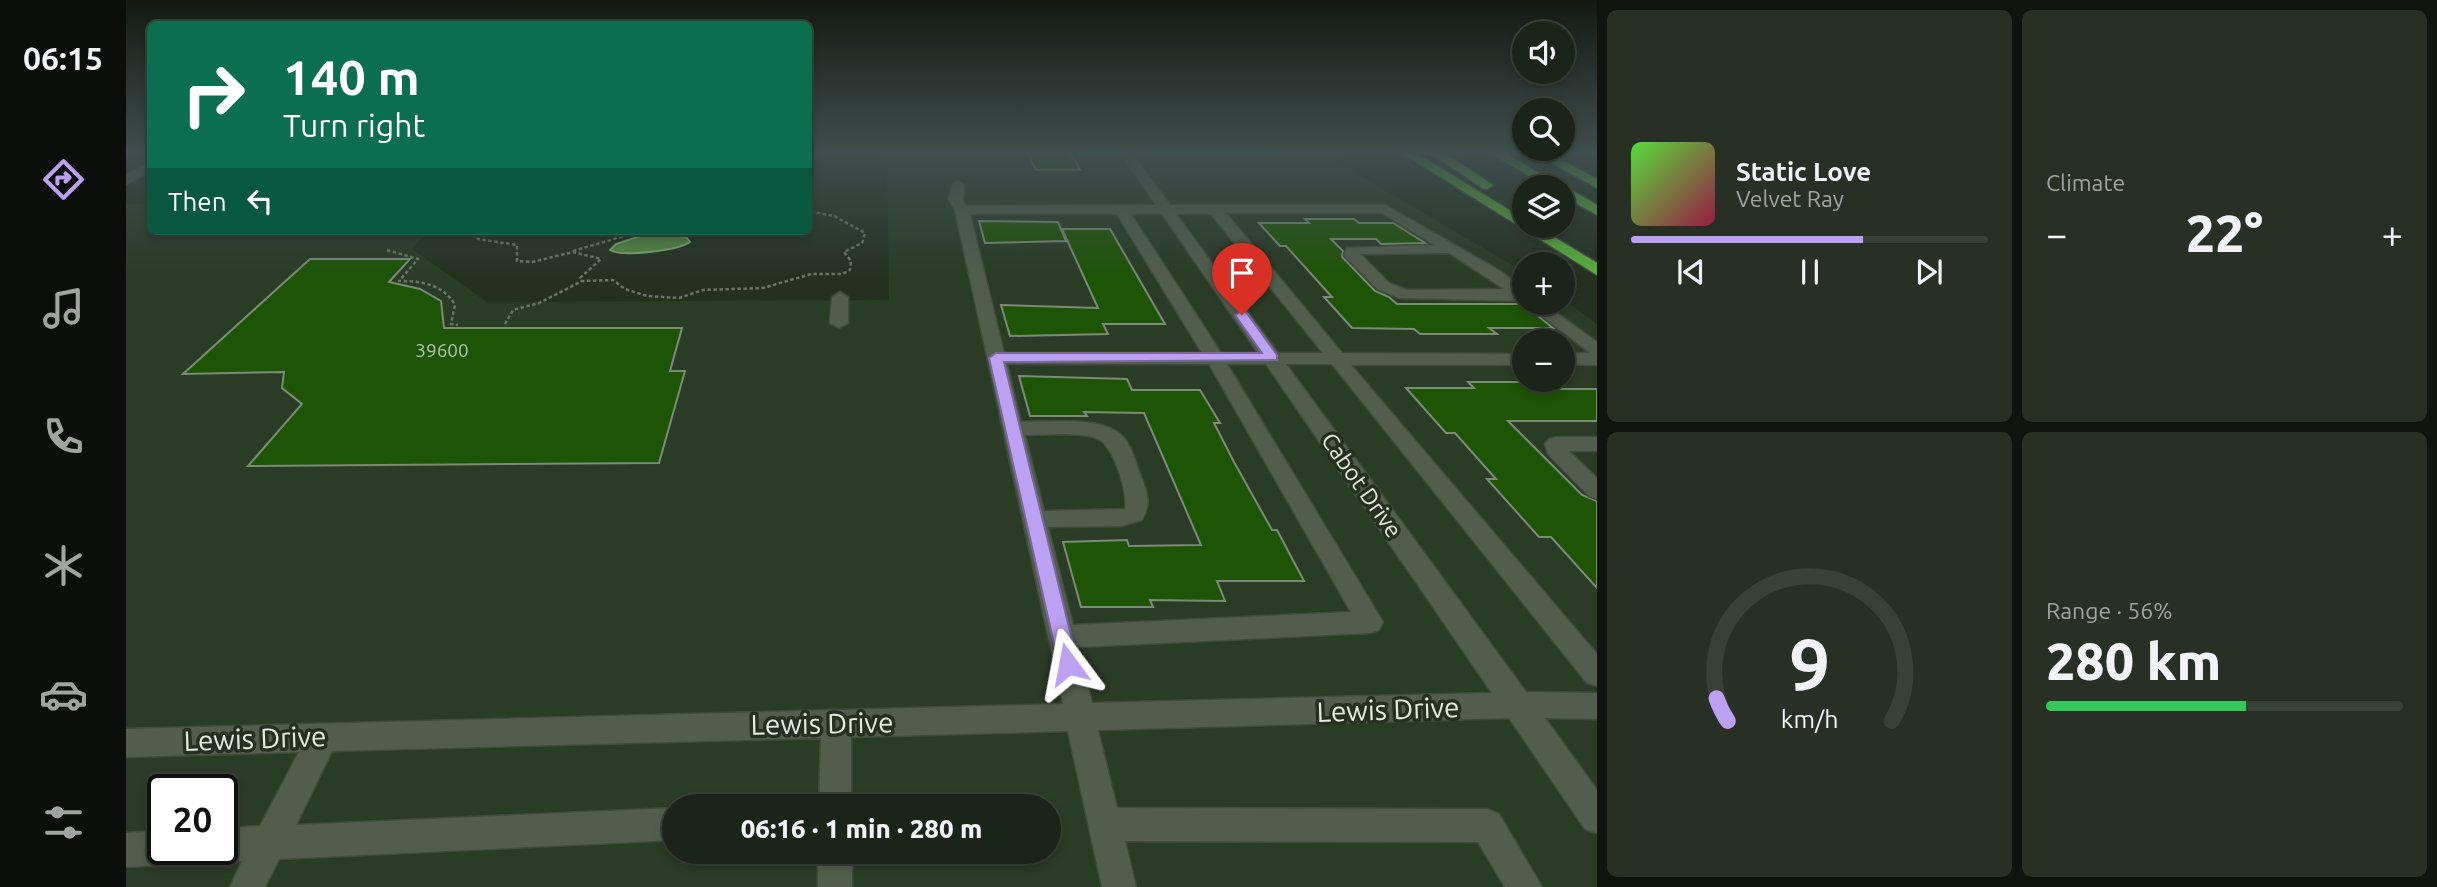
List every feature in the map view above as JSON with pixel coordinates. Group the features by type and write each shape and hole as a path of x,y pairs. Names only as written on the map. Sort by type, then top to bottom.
{"highway":[{"path":"1475,194 1512,217"},
{"path":"1575,198 1597,211"},
{"path":"1546,238 1597,270"},
{"path":"1573,238 1597,253"}],"street":[{"path":"957,194 1119,887"},
{"name":"Cabot Drive","path":"1156,194 1597,817"},
{"path":"1062,637 1370,622 1214,358 1121,209"},
{"path":"1215,209 1597,674"},
{"path":"962,210 1385,209 1512,289"},
{"path":"1451,249 1360,250 1352,251 1352,255 1383,286 1405,295 1512,298"},
{"path":"839,323 840,297"},
{"path":"1549,315 1597,350"},
{"path":"996,358 1512,359"},
{"path":"1575,359 1597,359"},
{"path":"1012,429 1084,430 1107,435 1120,449 1137,494 1138,506 1134,514 1122,518 1034,519"},
{"path":"1597,444 1556,443 1555,449 1597,491"},
{"name":"Lewis Drive","path":"126,743 836,722 1517,705 1597,706"},
{"path":"835,794 836,722"},
{"path":"247,887 324,736"},
{"path":"1105,824 1487,826 1525,887"},
{"path":"238,844 662,825"},
{"path":"126,850 147,849"},
{"path":"835,864 835,887"}],"path":[{"path":"505,324 513,310 545,301 582,281 614,280 636,293 657,298 679,298 703,290 763,288 811,274 842,274 850,270 851,261 844,252 862,243 865,233 834,216 812,212"},
{"path":"472,235 478,239 517,245 517,261 523,262 543,261 589,244 625,235"},
{"path":"387,250 418,259 399,281 424,284 445,291 455,305 451,324 458,325"},
{"path":"571,252 601,259 599,264 583,274 580,278 582,281"}],"shaded area":[{"path":"888,194 1392,194 1512,265 1512,315 1575,315 1575,308 1597,324 1597,887 126,887 126,204 147,204 147,235 425,235 412,249 487,302 889,300"},
{"path":"643,235 686,237 690,242 674,248 626,253 610,250 616,244"}],"building":[{"path":"1305,219 1354,219 1359,223 1393,223 1425,243 1381,244 1376,239 1331,239 1343,251 1342,257 1375,291 1397,304 1512,304 1512,315 1537,315 1553,328 1489,328 1497,334 1420,334 1414,329 1352,328 1324,297 1332,297 1286,246 1280,246 1259,223 1309,223"},
{"path":"979,221 1058,222 1066,241 985,243"},
{"path":"1062,229 1110,229 1165,324 1103,324 1108,334 1010,336 1001,305 1098,308"},
{"path":"310,259 410,259 389,282 420,289 441,301 444,328 682,328 670,371 685,371 659,463 248,466 302,404 282,388 284,372 183,374"},
{"path":"1019,376 1127,379 1132,390 1200,390 1220,423 1214,423 1234,462 1272,530 1277,530 1304,581 1217,581 1225,601 1150,600 1153,607 1081,607 1063,542 1127,540 1129,546 1201,545 1144,413 1084,412 1087,416 1030,416"},
{"path":"1468,382 1512,382 1512,392 1575,392 1575,389 1597,389 1597,421 1508,421 1582,495 1597,501 1597,588 1551,537 1539,537 1487,479 1496,479 1455,433 1446,433 1406,388 1474,388"}],"route":[{"path":"1068,664 996,358 1272,358 1242,315"}]}
